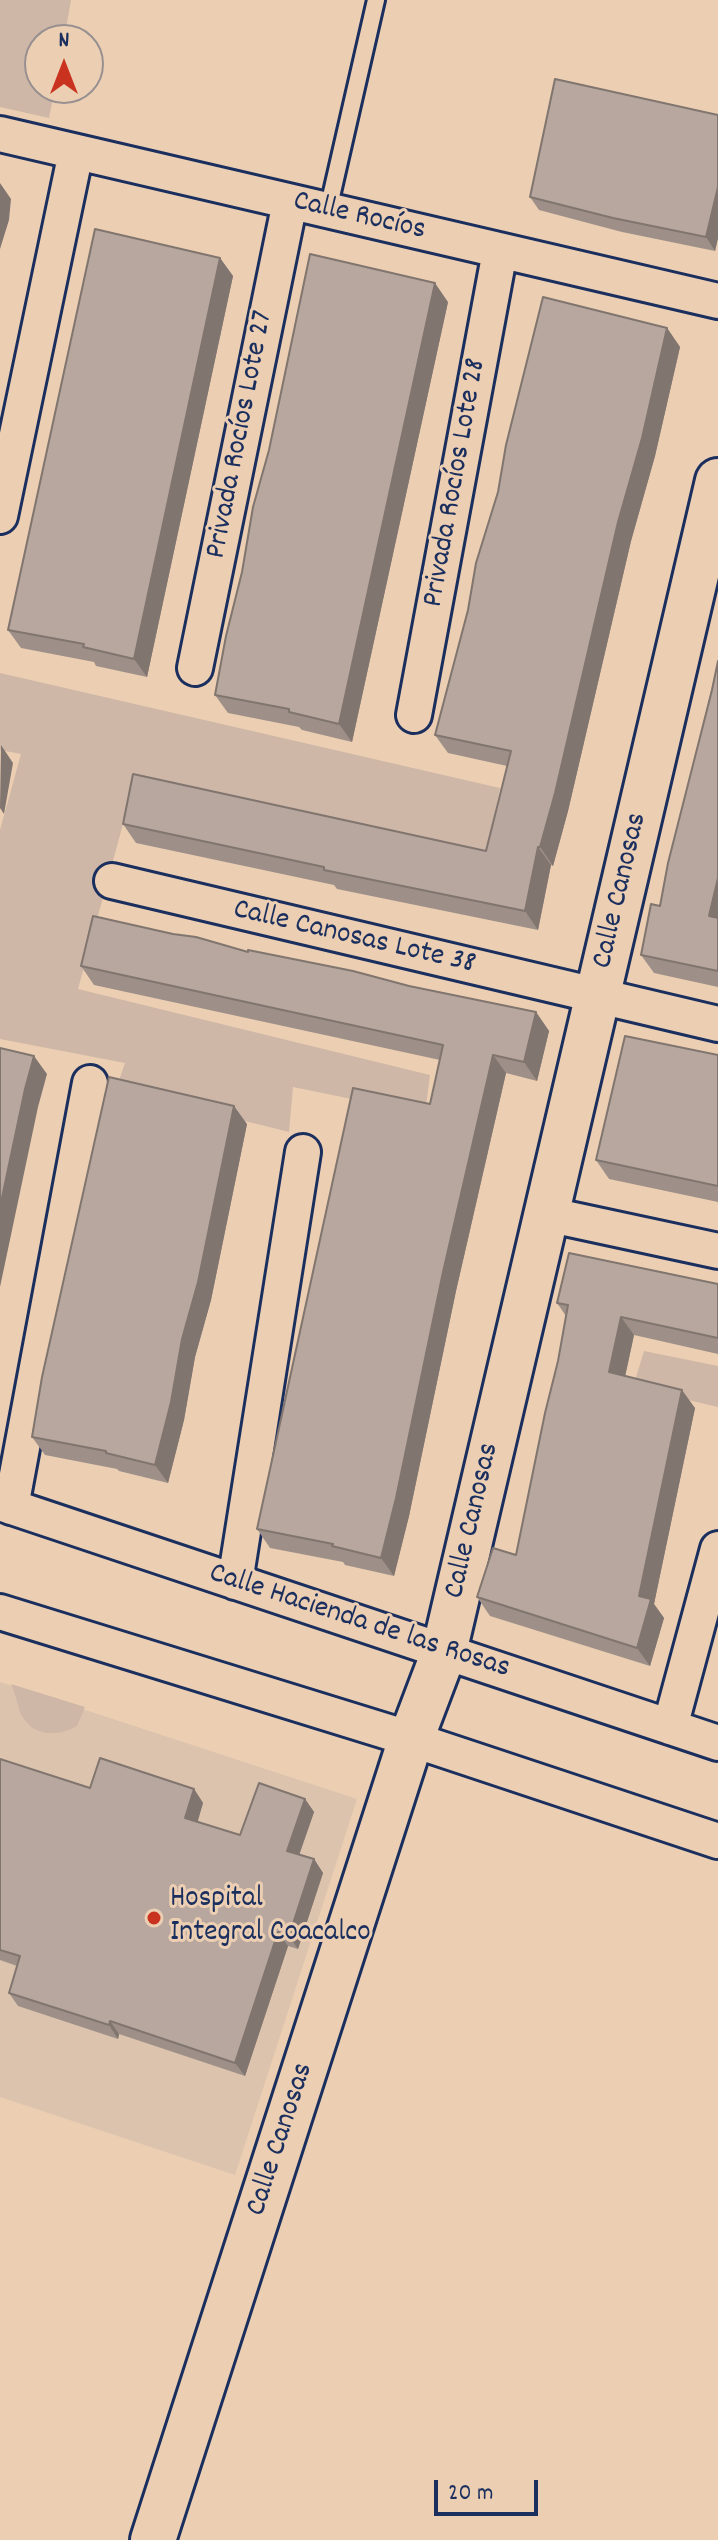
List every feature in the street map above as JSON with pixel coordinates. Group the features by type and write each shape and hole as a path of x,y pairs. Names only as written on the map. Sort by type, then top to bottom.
{"street":[{"name":"Calle Rocíos","path":"0,134 718,301"},
{"path":"0,516 76,152"},
{"name":"Privada Rocíos Lote 27","path":"195,668 290,202"},
{"name":"Privada Rocíos Lote 28","path":"414,715 500,251"},
{"name":"Calle Canosas","path":"153,2540 411,1739 444,1652 718,481"},
{"name":"Calle Canosas Lote 38","path":"112,881 718,1024"},
{"path":"5,1505 90,1083"},
{"path":"235,1582 303,1152"},
{"path":"546,1214 718,1251"},
{"name":"Calle Hacienda de las Rosas","path":"5,1505 718,1743"},
{"path":"670,1727 718,1549"},
{"path":"0,1612 411,1739 718,1841"}],"lane":[{"path":"328,210 376,0"}],"shaded area":[{"path":"0,0 71,0 67,24 24,24 24,104 52,104 49,118 0,107"},
{"path":"0,673 500,788 486,855 135,780 78,989 430,1075 425,1114 293,1087 289,1132 116,1089 125,1063 0,1039 0,830 21,754 0,750"},
{"path":"644,1351 718,1366 718,1407 633,1387"},
{"path":"0,1682 357,1799 235,2175 0,2097"},
{"path":"11,1684 85,1707 77,1726 54,1733 32,1727 21,1714"}],"building":[{"path":"555,79 718,115 718,187 706,237 530,197"},
{"path":"95,229 220,258 134,659 83,647 84,644 8,630"},
{"path":"310,254 435,283 339,724 289,712 289,709 215,695 253,507 269,450"},
{"path":"543,297 667,328 555,793 538,847 525,911 324,870 324,867 123,824 133,774 486,851 511,751 435,735 468,610 476,563 498,492 506,445"},
{"path":"718,661 718,878 709,916 718,918 718,971 641,955 651,904 660,906"},
{"path":"93,916 536,1012 524,1062 493,1055 381,1558 333,1544 257,1529 353,1088 430,1104 443,1045 81,966"},
{"path":"625,1036 718,1055 718,1186 596,1160"},
{"path":"0,1048 34,1056 0,1207"},
{"path":"109,1077 234,1106 198,1282 182,1339 171,1402 155,1465 106,1451 32,1437 42,1377"},
{"path":"569,1253 718,1284 718,1338 621,1317 609,1372 682,1390 639,1596 651,1599 637,1648 477,1597 493,1548 516,1555 568,1305 557,1303"},
{"name":"Hospital Integral Coacalco","path":"100,1758 194,1789 185,1818 240,1835 259,1783 305,1799 287,1851 314,1859 289,1936 278,1932 235,2063 110,2021 109,2025 9,1993 20,1956 0,1950 0,1759 90,1788"}],"place":[{"name":"Hospital Integral Coacalco","path":"154,1918"}]}
